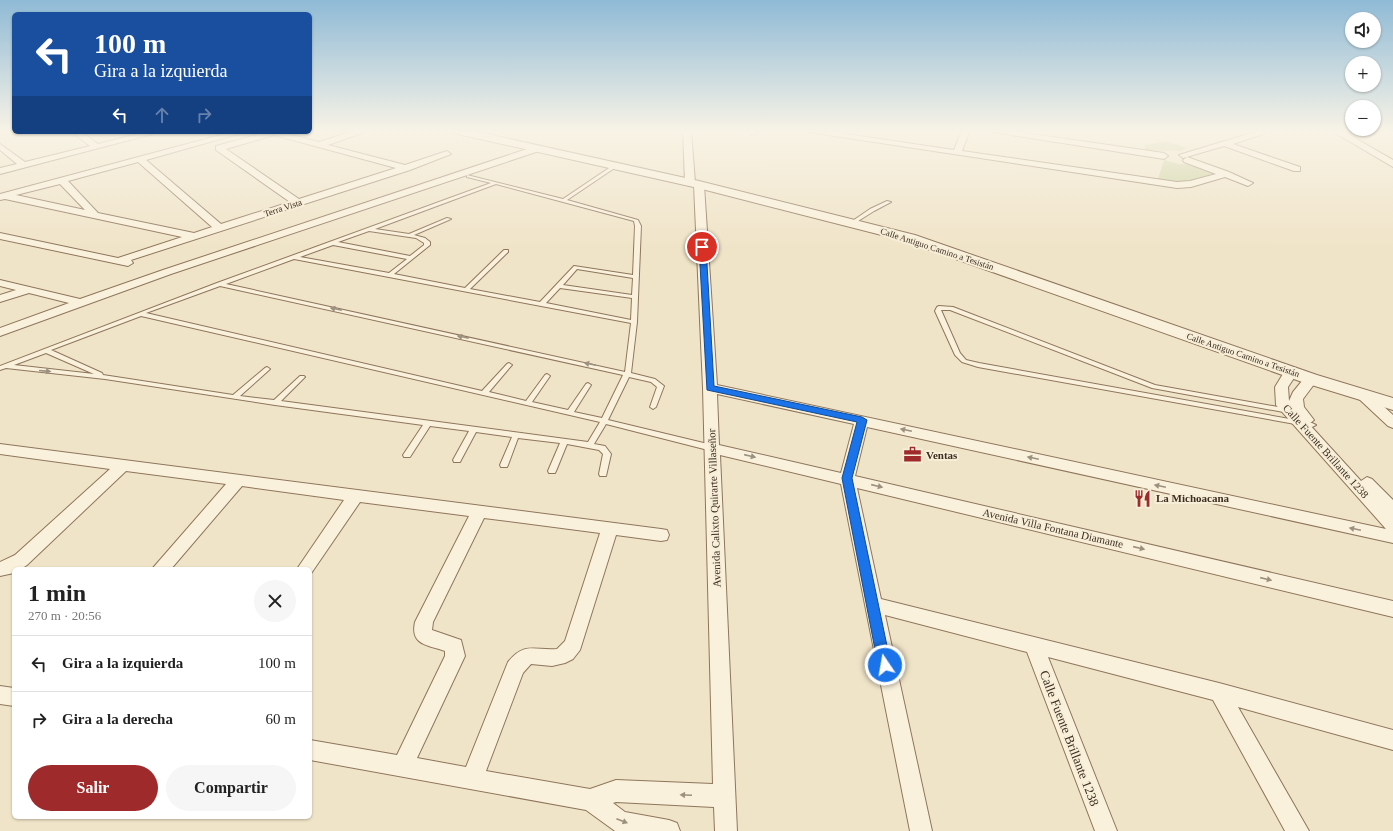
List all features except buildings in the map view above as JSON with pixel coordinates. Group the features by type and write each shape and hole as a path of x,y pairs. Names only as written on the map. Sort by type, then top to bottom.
{"street":[{"path":"2,196 105,169"},
{"path":"149,169 219,228"},
{"path":"249,169 298,203"},
{"name":"Terra Vista","path":"118,261 405,169"},
{"path":"0,332 167,272 477,169"},
{"name":"Calle Antiguo Camino a Tesistán","path":"622,169 694,184 853,222 910,238 1311,379 1393,404"},
{"name":"Avenida Calixto Quirarte Villaseñor","path":"692,169 710,388 726,831"},
{"path":"1066,169 1177,185 1191,184 1226,174"},
{"path":"1102,169 1102,174"},
{"path":"1210,169 1248,183"},
{"path":"62,180 94,214"},
{"path":"2,196 194,236"},
{"path":"0,236 138,264"},
{"path":"0,283 82,303"},
{"path":"0,299 28,290"},
{"name":"Calle Fuente Brillante 1238","path":"1291,372 1282,383 1280,391 1283,405 1300,418 1393,510"},
{"name":"Calle Fuente Brillante 1238","path":"1311,379 1294,400 1300,418 1393,526"},
{"path":"710,388 1393,537"},
{"path":"1363,396 1393,423"},
{"path":"862,420 847,478 920,831"},
{"name":"Avenida Villa Fontana Diamante","path":"712,448 847,478 1393,609"},
{"path":"0,461 6,450 661,535"},
{"path":"0,569 10,567 21,560 122,466"},
{"path":"163,567 237,481"},
{"path":"307,567 355,496"},
{"path":"402,767 454,656 454,646 446,641 429,639 422,632 424,622 479,512"},
{"path":"472,780 515,668 521,658 530,655 551,657 564,654 573,644 610,528"},
{"path":"872,604 1219,692 1393,740"},
{"name":"Calle Fuente Brillante 1238","path":"1034,645 1106,831"},
{"path":"1219,692 1298,831"},
{"path":"0,695 12,697"},
{"path":"312,750 590,800 621,822 669,831"},
{"path":"590,800 616,791 725,796"}],"lane":[{"path":"564,200 611,169"},
{"path":"469,176 636,220 638,226 634,322 628,373 604,421 590,444"},
{"path":"3,367 219,284 495,183"},
{"path":"853,222 872,210 889,202"},
{"path":"407,236 449,219"},
{"path":"369,230 407,236 425,240 427,242 427,245 390,275"},
{"path":"333,243 410,258"},
{"path":"466,290 506,251"},
{"path":"293,257 634,322"},
{"path":"542,304 576,267 636,277"},
{"path":"219,284 628,373 653,380 661,386 653,408"},
{"path":"558,286 635,297"},
{"path":"939,308 951,308 1154,387 1300,418 1157,398 978,366 964,361 957,354 938,310 939,308"},
{"path":"141,314 528,403 712,448"},
{"path":"45,350 105,377"},
{"path":"484,393 509,365"},
{"path":"3,367 105,377 275,403 590,444 602,448 607,454 603,474"},
{"path":"234,397 267,369"},
{"path":"528,403 547,376"},
{"path":"275,403 302,378"},
{"path":"570,413 588,386"},
{"path":"1154,387 1157,398"},
{"path":"407,455 428,423"},
{"path":"457,460 474,429"},
{"path":"504,465 516,435"},
{"path":"552,472 565,441"}],"green space":[{"path":"1161,169 1206,169 1217,173 1184,183 1158,179"}],"place":[{"name":"Ventas","path":"913,455"},
{"name":"La Michoacana","path":"1143,498"}],"route":[{"path":"702,247 710,388 862,420 847,478 885,665"}]}
